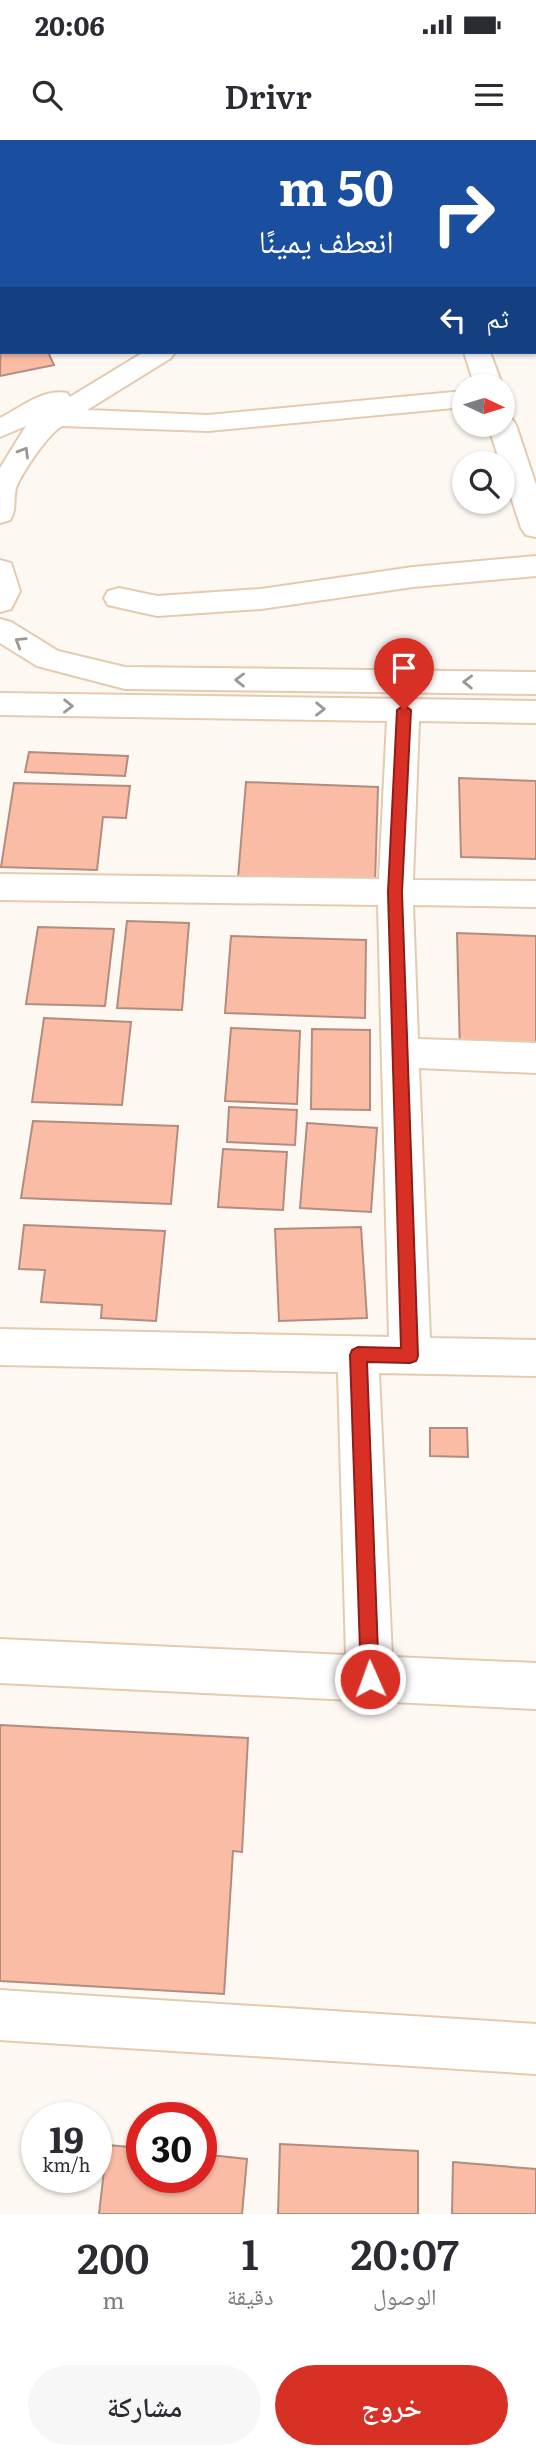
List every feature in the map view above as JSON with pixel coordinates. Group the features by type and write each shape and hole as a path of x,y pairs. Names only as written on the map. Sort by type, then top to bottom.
{"street":[{"path":"0,429 47,403 155,354"},
{"path":"0,514 2,488 38,428 156,354"},
{"path":"478,354 485,374"},
{"path":"56,417 208,423 452,400"},
{"path":"506,438 536,528"},
{"path":"119,598 157,606 261,599 413,577 536,566"},
{"path":"0,570 5,591 0,603"},
{"path":"0,629 48,659 125,678 536,683"},
{"path":"0,704 536,712"},
{"path":"404,710 395,892 410,1356"},
{"path":"0,887 536,894"},
{"path":"401,1053 536,1058"},
{"path":"0,1347 536,1358"},
{"path":"358,1355 370,1679"},
{"path":"0,1661 536,1686"},
{"path":"0,2015 536,2049"}],"building":[{"path":"0,354 49,354 54,365 0,376"},
{"path":"29,752 128,756 125,776 25,772"},
{"path":"459,778 536,781 536,859 461,857"},
{"path":"246,782 378,787 375,883 238,878"},
{"path":"14,783 130,786 126,818 103,817 97,870 1,867"},
{"path":"127,921 189,923 182,1010 117,1008"},
{"path":"38,927 114,929 105,1006 26,1004"},
{"path":"457,933 536,936 536,1054 460,1052"},
{"path":"231,936 366,940 365,1018 225,1013"},
{"path":"44,1018 131,1022 122,1105 32,1102"},
{"path":"231,1028 300,1031 297,1104 225,1101"},
{"path":"312,1029 370,1030 370,1110 311,1109"},
{"path":"229,1107 297,1110 295,1145 227,1142"},
{"path":"33,1121 178,1126 171,1204 21,1198"},
{"path":"307,1123 377,1128 371,1212 300,1208"},
{"path":"223,1149 287,1152 283,1210 218,1207"},
{"path":"24,1225 165,1231 156,1321 101,1318 102,1305 41,1302 45,1270 19,1269"},
{"path":"361,1227 367,1318 279,1321 275,1229"},
{"path":"430,1428 467,1428 468,1457 430,1456"},
{"path":"0,1725 248,1738 242,1852 233,1851 224,1994 0,1981"},
{"path":"280,2144 418,2151 418,2214 278,2214"},
{"path":"112,2145 126,2147 126,2193 217,2193 217,2156 247,2159 242,2214 99,2214 101,2193 112,2193"},
{"path":"453,2162 536,2169 536,2214 452,2214"}],"route":[{"path":"370,1679 358,1355 410,1356 395,892 404,710"}]}
